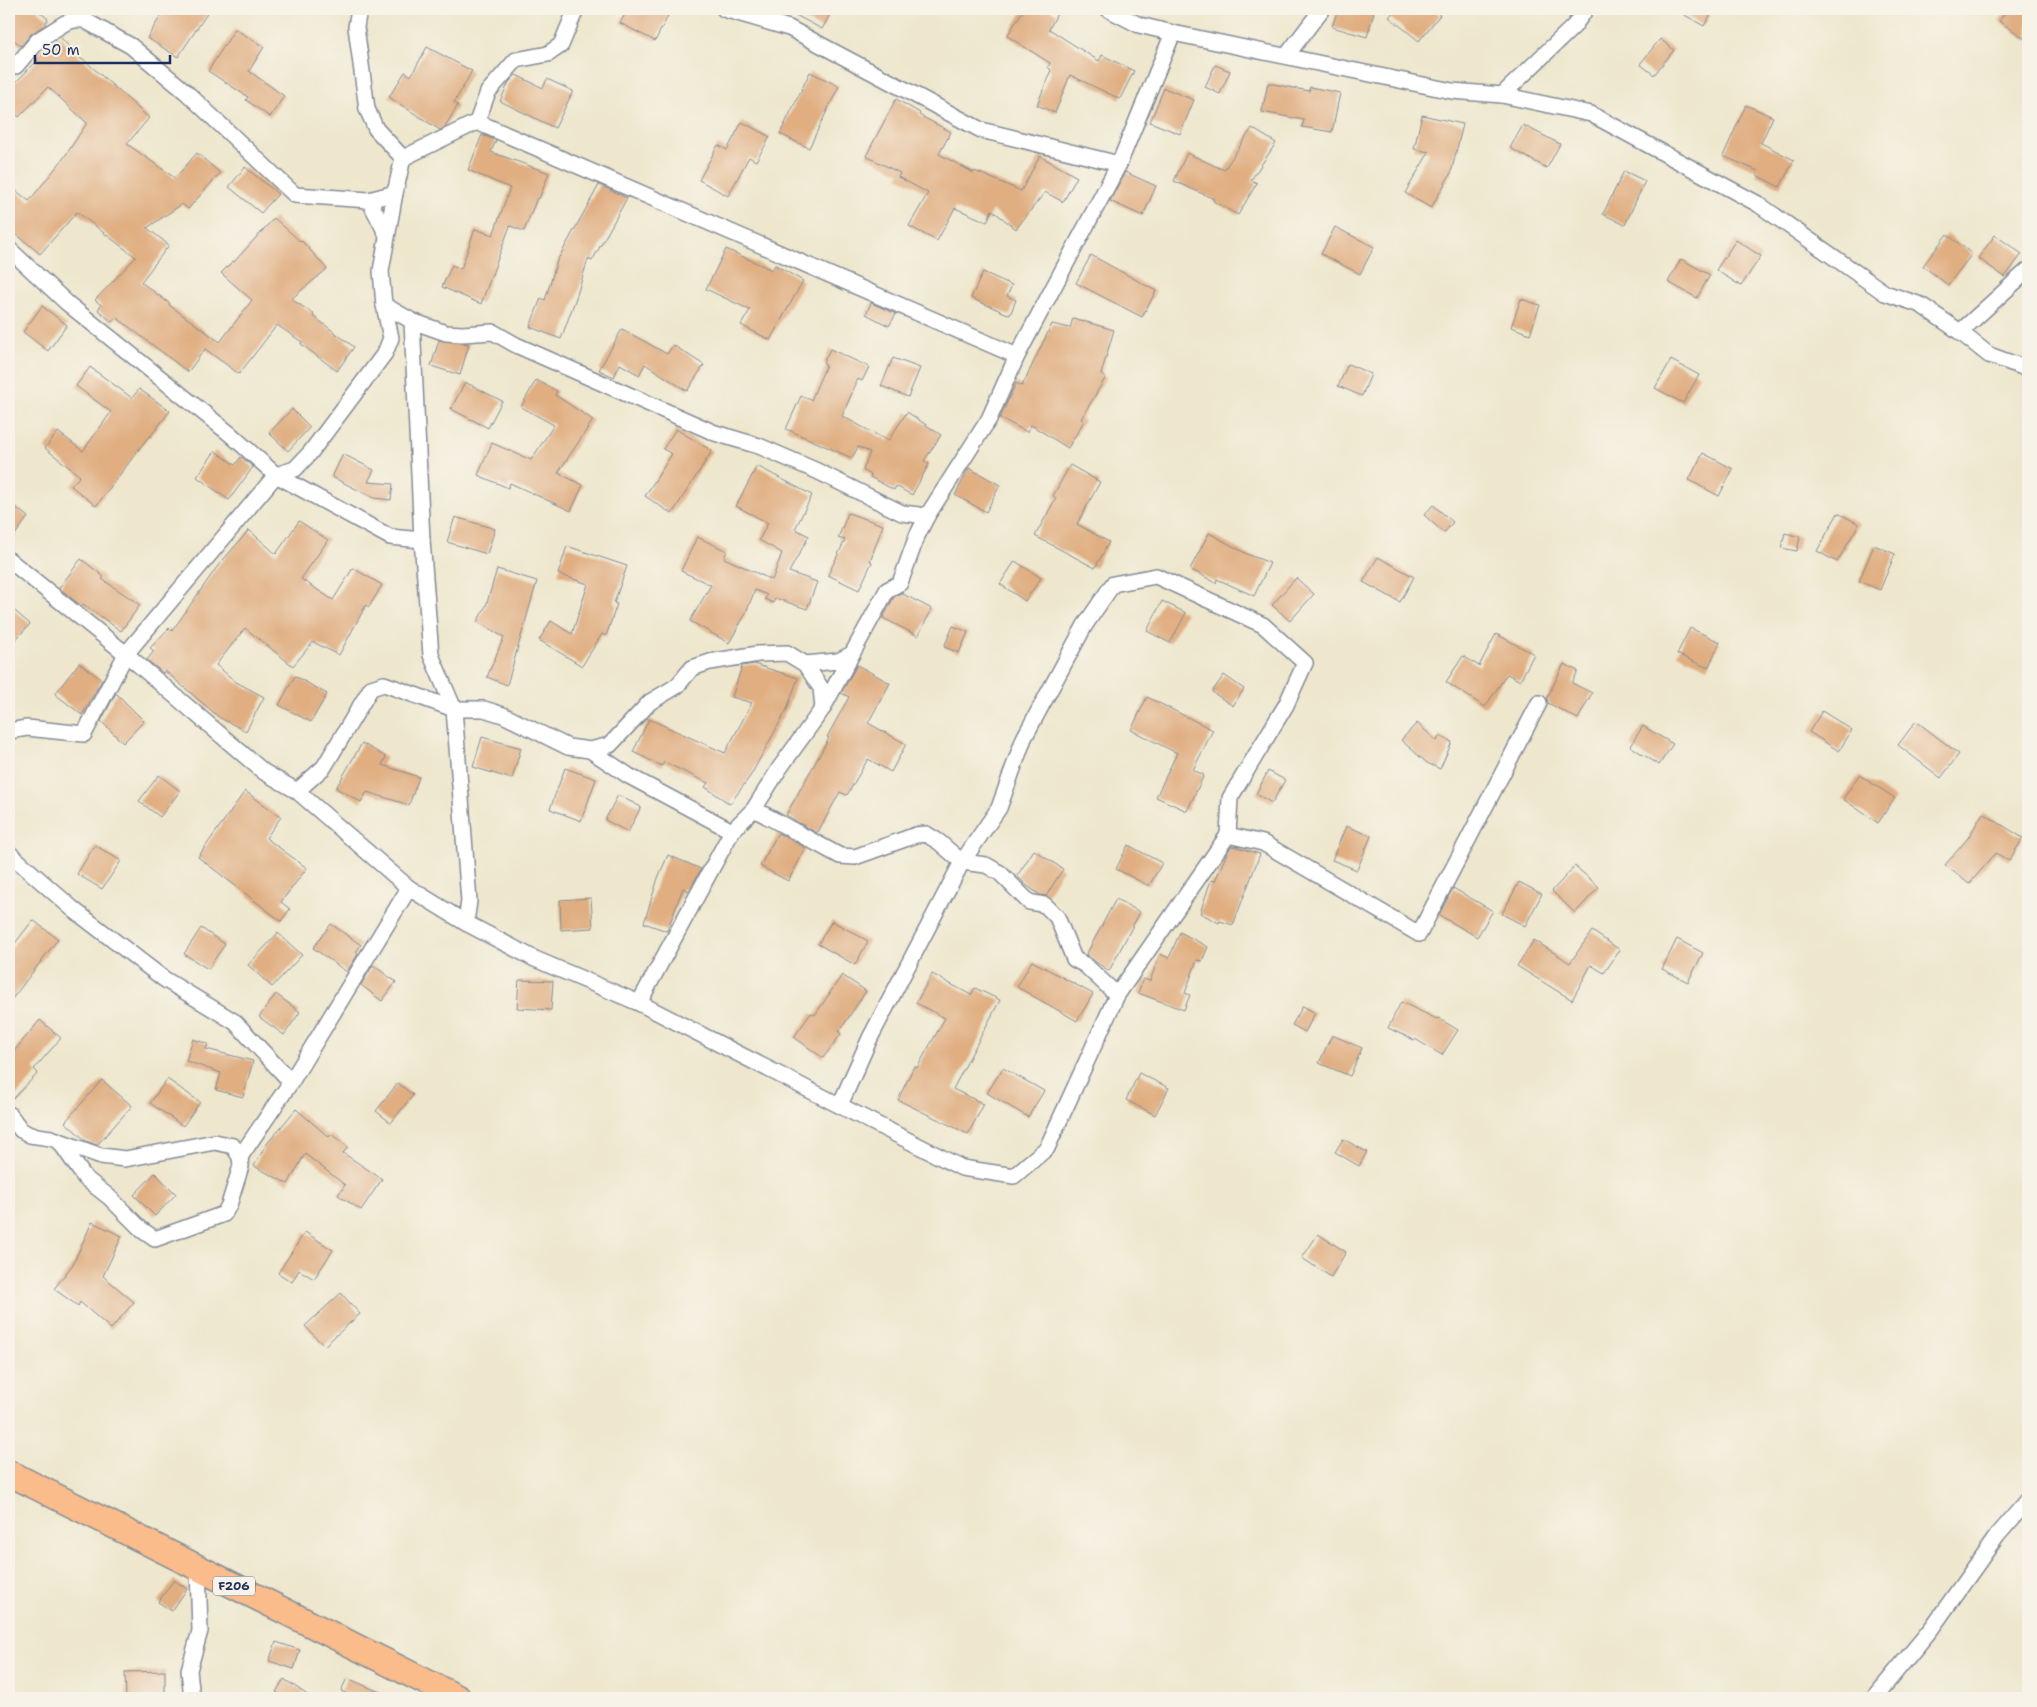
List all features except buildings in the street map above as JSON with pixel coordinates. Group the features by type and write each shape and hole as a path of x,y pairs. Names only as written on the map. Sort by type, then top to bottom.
{"main road":[{"name":"F206","path":"9,1473 458,1698"}],"street":[{"path":"359,9 356,26 367,109 376,129 403,158"},
{"path":"403,158 477,122 488,92 516,60 548,54 561,46 576,9"},
{"path":"724,9 789,28 982,130 1119,164"},
{"path":"1108,9 1139,25 1173,33 1287,55 1452,91 1502,95 1591,114 1758,204 1885,293 1921,305 1989,355 2028,370"},
{"path":"1287,55 1322,9"},
{"path":"1502,95 1574,26 1586,9"},
{"path":"9,61 16,66 38,40 65,23 74,20 84,20 138,51 186,92 295,195 369,200 395,193"},
{"path":"639,1003 732,831 754,809 779,769 823,708 887,590 900,583 917,536 927,516 989,419 1018,356 1119,164 1173,33"},
{"path":"477,122 1018,356"},
{"path":"9,732 27,728 84,734 126,654 276,474 295,468 310,453 386,353 391,338 384,306 381,271 403,158"},
{"path":"369,200 387,235"},
{"path":"9,249 67,303 230,434 276,474 390,536 422,540"},
{"path":"1960,332 2028,270"},
{"path":"384,306 412,321 446,332 462,334 494,332 516,345 715,433 760,446 817,471 902,513 927,516"},
{"path":"391,338 412,321"},
{"path":"412,321 422,540 431,654 454,709 469,901 466,923"},
{"path":"9,560 126,654 264,772 297,791 409,888 466,923 534,959 639,1003 962,1168 1014,1176 1048,1148 1117,995 1228,835 1230,798 1286,705 1305,662 1263,624 1156,576 1113,584 1085,625 1024,738 999,808 962,862 870,1038 840,1105"},
{"path":"297,791 324,767 371,688 384,684 454,709 484,709 503,715 568,747 590,750 610,745 650,702 677,686 692,668 710,662 787,653 805,664 821,688 823,708"},
{"path":"805,664 838,661 852,654"},
{"path":"1228,835 1263,843 1420,934 1539,703"},
{"path":"590,750 629,776 732,831"},
{"path":"754,809 840,856 855,857 916,835 926,834 939,842 962,862 986,865 1000,873 1029,902 1045,905 1057,917 1074,959 1086,966 1117,995"},
{"path":"9,853 74,910 164,979 236,1022 291,1082"},
{"path":"240,1157 291,1082 409,888"},
{"path":"9,1114 21,1130 30,1135 51,1138 101,1156 125,1159 214,1142 233,1146 240,1157 241,1166 229,1205 224,1214 155,1239 142,1230 85,1178 60,1142"},
{"path":"1874,1698 1931,1628 1997,1536 2028,1500"},
{"path":"192,1698 190,1670 200,1631 198,1568"}]}
